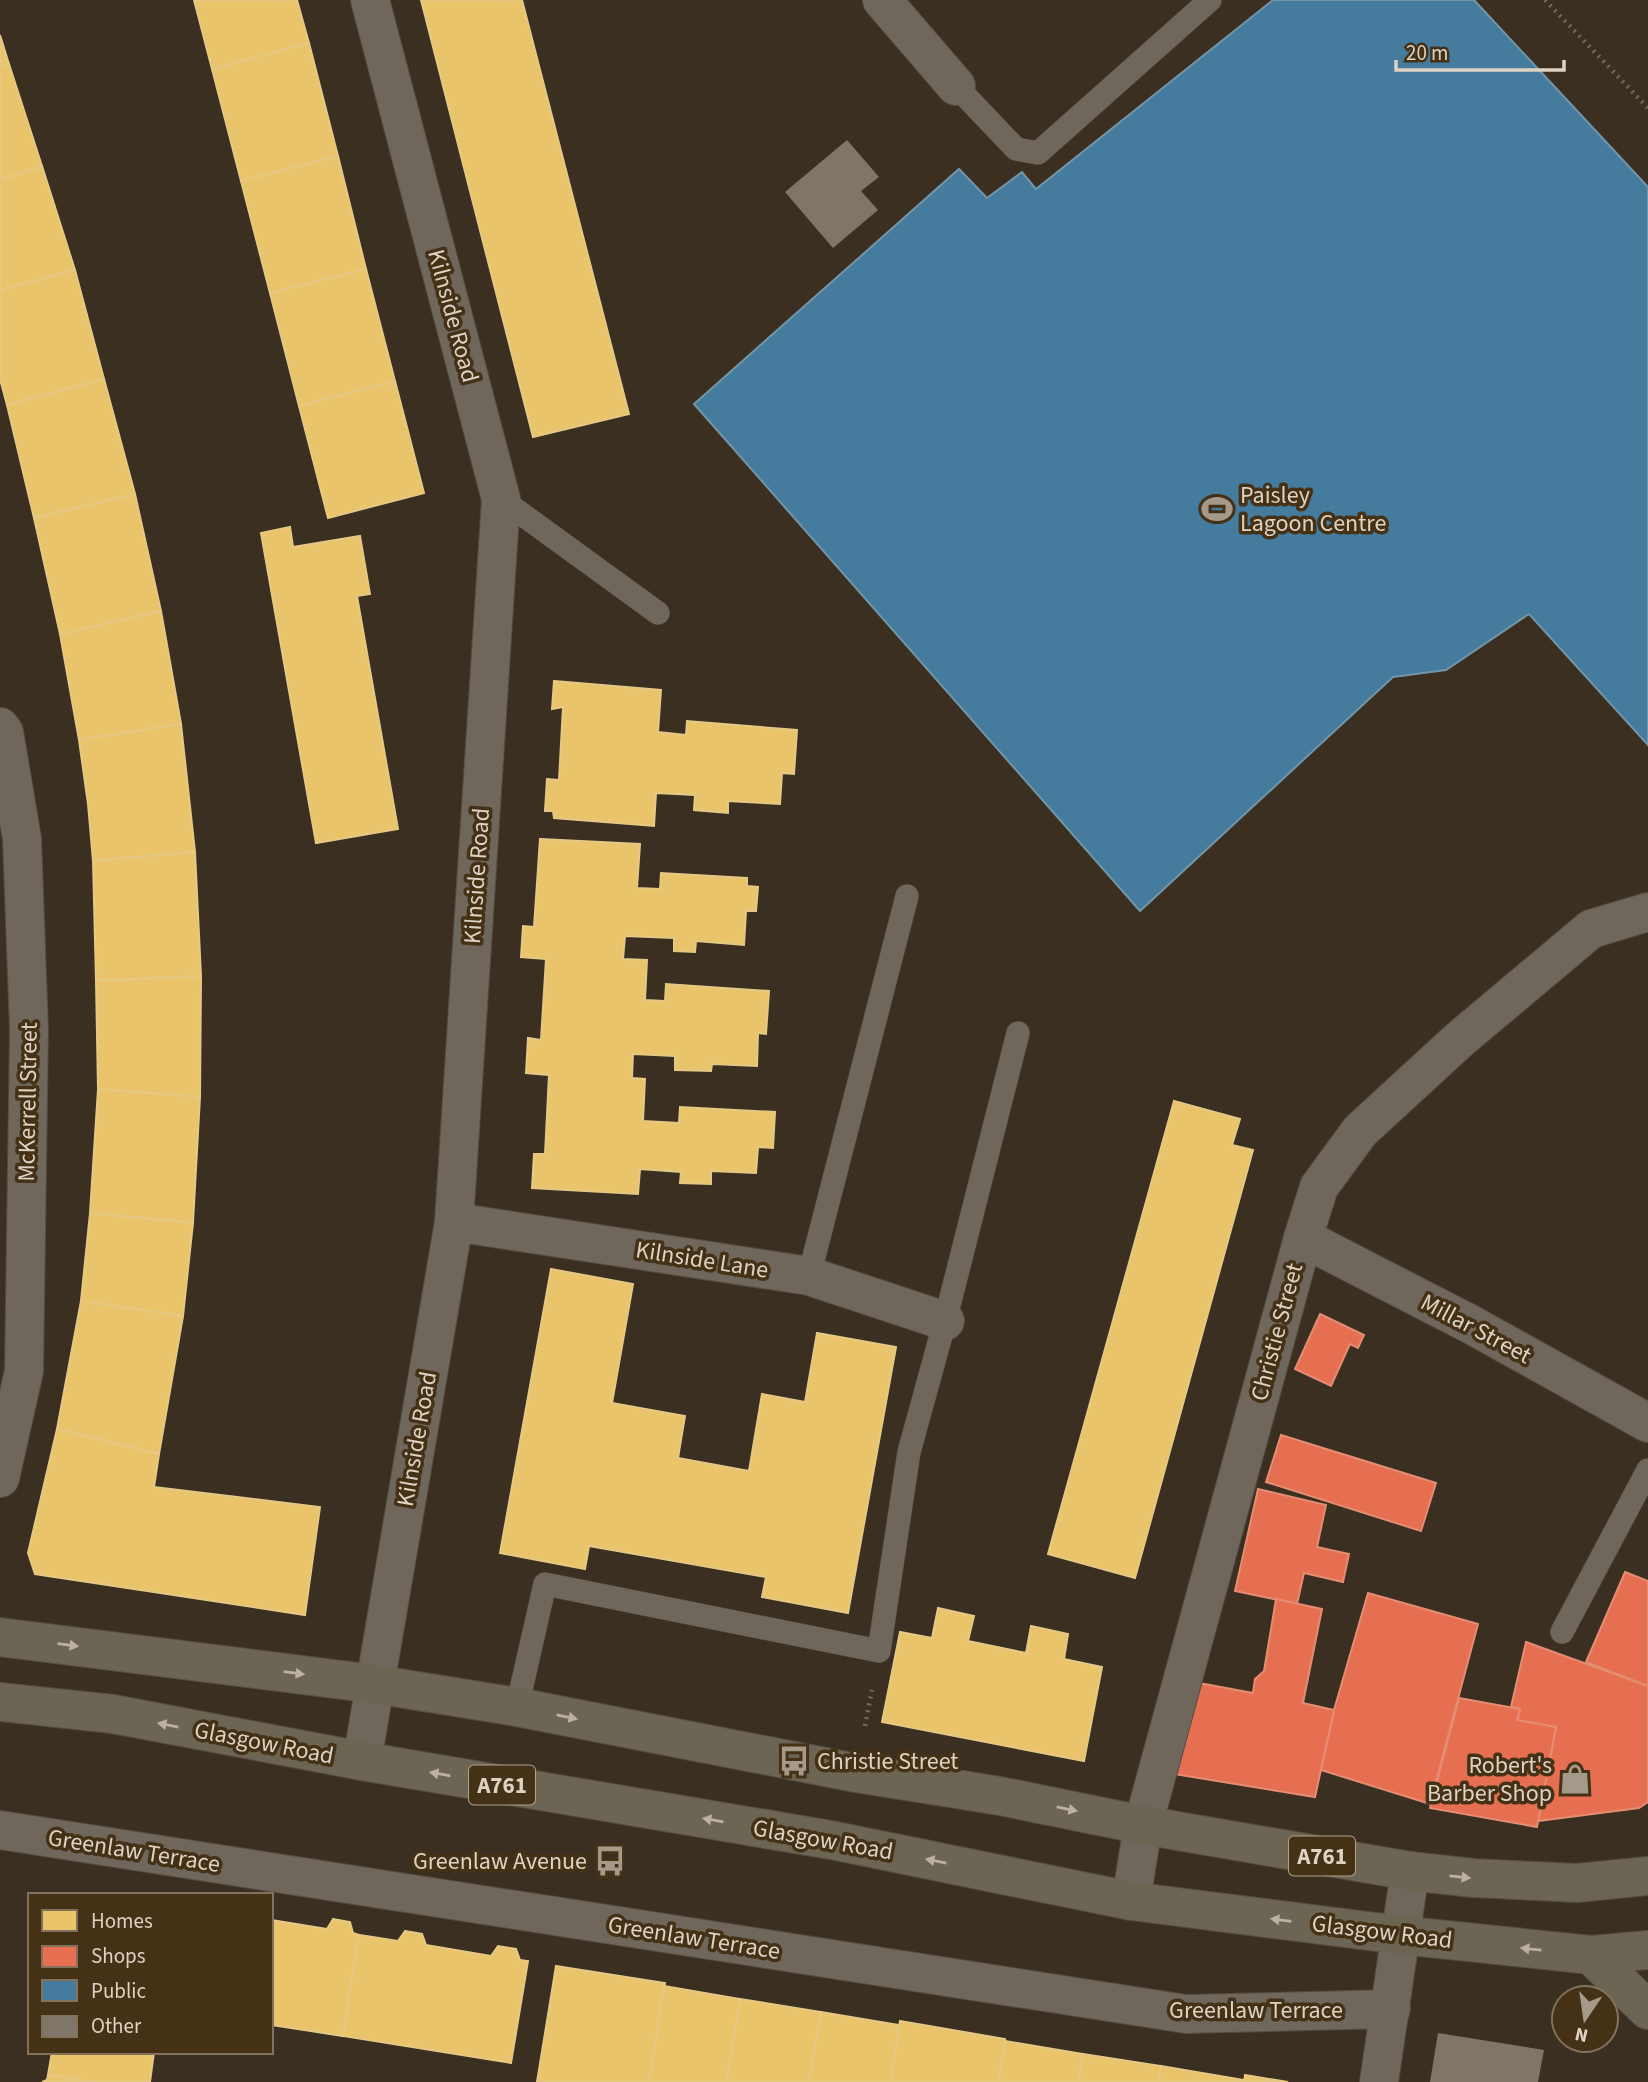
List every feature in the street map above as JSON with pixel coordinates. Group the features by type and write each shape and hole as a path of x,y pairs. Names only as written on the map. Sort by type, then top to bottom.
{"main road":[{"name":"A761","path":"0,1637 374,1684 517,1707 856,1773 1000,1796 1143,1825 1410,1871 1473,1878 1577,1883 1648,1876"},
{"name":"Glasgow Road","path":"0,1702 113,1714 362,1761 831,1840 1131,1900 1400,1935 1591,1955 1648,1950"},
{"path":"1591,1955 1648,2010"}],"street":[{"name":"Kilnside Road","path":"362,1761 454,1222 501,499 370,0"},
{"path":"882,0 956,86"},
{"name":"McKerrell Street","path":"0,727 4,732 22,839 29,1030 24,1371 0,1478"},
{"name":"Christie Street","path":"1131,1900 1143,1825 1319,1187 1360,1131 1459,1040 1591,929 1648,912"},
{"name":"Kilnside Lane","path":"454,1222 809,1276 945,1321"},
{"name":"Millar Street","path":"1303,1238 1472,1325 1648,1423"},
{"name":"Greenlaw Terrace","path":"0,1830 1186,2014 1391,2009"},
{"path":"1379,2082 1410,1871"}],"lane":[{"path":"956,86 1016,149 1038,153 1210,0"},
{"path":"501,499 658,613"},
{"path":"809,1276 907,896"},
{"path":"517,1707 545,1584 879,1651 909,1452 1018,1033"},
{"path":"1562,1632 1648,1471"}],"path":[{"path":"1545,0 1648,108"},
{"path":"856,1773 879,1651"}],"building: Homes":[{"path":"194,0 297,0 309,43 212,69"},
{"path":"421,0 522,0 629,414 533,437"},
{"path":"0,35 9,64 0,67"},
{"path":"309,43 338,156 241,181 212,69"},
{"path":"9,64 42,166 0,180 0,67"},
{"path":"338,156 366,269 270,293 241,181"},
{"path":"42,166 75,270 0,290 0,180"},
{"path":"366,269 395,381 299,406 270,293"},
{"path":"75,270 104,379 7,405 0,379 0,290"},
{"path":"104,379 135,494 34,518 7,405"},
{"path":"395,381 424,493 328,518 299,406"},
{"path":"135,494 161,611 60,634 34,518"},
{"path":"290,527 293,547 360,536 370,594 357,596 398,829 316,843 261,533"},
{"path":"161,611 181,724 79,740 60,634"},
{"path":"554,681 661,690 658,732 686,735 687,721 797,730 794,774 782,773 780,804 728,801 728,813 694,810 695,795 656,793 654,826 554,818 553,811 545,811 547,779 559,780 563,707 552,709"},
{"path":"181,724 195,852 93,861 79,740"},
{"path":"540,839 640,844 637,888 660,889 661,873 747,878 747,886 758,887 756,911 746,911 744,945 696,941 695,952 674,951 674,938 625,936 623,959 647,960 645,1000 665,1001 666,984 769,991 766,1034 758,1033 757,1066 712,1064 711,1071 675,1070 675,1056 633,1054 632,1078 645,1079 643,1121 679,1123 680,1107 775,1112 773,1148 758,1147 756,1173 711,1171 711,1184 680,1183 681,1172 640,1169 638,1194 532,1188 534,1154 545,1154 549,1075 526,1073 528,1038 541,1040 546,959 521,957 523,926 534,927"},
{"path":"195,852 201,976 96,981 93,861"},
{"path":"201,976 200,1097 98,1089 96,981"},
{"path":"98,1089 200,1097 193,1223 90,1213"},
{"path":"1174,1101 1240,1119 1232,1145 1253,1150 1135,1578 1048,1554"},
{"path":"90,1213 193,1223 183,1316 81,1301"},
{"path":"551,1269 633,1284 612,1403 685,1416 678,1458 749,1471 762,1394 805,1402 817,1333 896,1347 848,1613 762,1597 766,1577 589,1546 585,1569 500,1553"},
{"path":"81,1301 183,1316 159,1454 57,1429"},
{"path":"57,1429 159,1454 154,1487 320,1507 305,1615 35,1574 28,1553"},
{"path":"938,1608 974,1616 968,1641 1026,1653 1031,1626 1068,1634 1064,1659 1102,1667 1084,1761 882,1722 900,1632 932,1638"},
{"path":"333,1919 350,1922 353,1933 359,1935 343,2036 273,2025 273,1920 327,1929"},
{"path":"405,1931 422,1934 426,1945 491,1956 498,1946 516,1949 520,1960 528,1961 511,2063 343,2036 359,1935 398,1941"},
{"path":"556,1966 665,1983 649,2082 537,2082"},
{"path":"664,1986 740,1999 727,2082 649,2082"},
{"path":"740,1999 821,2012 809,2082 727,2082"},
{"path":"821,2012 899,2025 890,2082 809,2082"},
{"path":"900,2021 1005,2039 998,2082 890,2082"},
{"path":"1005,2041 1083,2054 1078,2082 998,2082"},
{"path":"52,2054 154,2054 150,2082 91,2082 48,2075"},
{"path":"1083,2054 1161,2066 1158,2082 1078,2082"},
{"path":"1161,2066 1244,2080 1244,2082 1158,2082"},
{"path":"48,2075 91,2082 42,2082 47,2080"},
{"path":"1245,2075 1288,2082 1244,2082"}],"building: Shops":[{"path":"1320,1314 1364,1335 1358,1348 1350,1344 1331,1386 1295,1369"},
{"path":"1281,1435 1436,1483 1421,1531 1266,1482"},
{"path":"1258,1489 1326,1505 1317,1547 1349,1554 1343,1582 1304,1573 1297,1604 1235,1591"},
{"path":"1625,1572 1648,1581 1648,1686 1586,1662"},
{"path":"1368,1593 1478,1624 1430,1804 1321,1770 1334,1710"},
{"path":"1276,1599 1322,1609 1303,1703 1334,1710 1315,1797 1174,1774 1199,1683 1253,1693 1255,1679 1264,1671"},
{"path":"1526,1642 1648,1686 1648,1802 1639,1808 1538,1821 1556,1727 1517,1720 1520,1709 1511,1707"},
{"path":"1459,1698 1520,1709 1517,1720 1556,1727 1537,1827 1430,1808"}],"building: Public":[{"name":"Paisley Lagoon Centre","path":"1273,0 1474,0 1648,187 1648,745 1529,614 1446,670 1393,677 1140,911 694,404 959,169 987,198 1022,172 1036,189"}],"building: Other":[{"path":"847,140 879,177 861,191 878,210 833,248 785,192"},
{"path":"1438,2033 1544,2050 1538,2082 1430,2082"}],"place":[{"name":"Paisley Lagoon Centre","path":"1217,509"},
{"name":"Christie Street","path":"794,1761"},
{"name":"Robert's Barber Shop","path":"1575,1779"},
{"name":"Greenlaw Avenue","path":"610,1861"}]}
